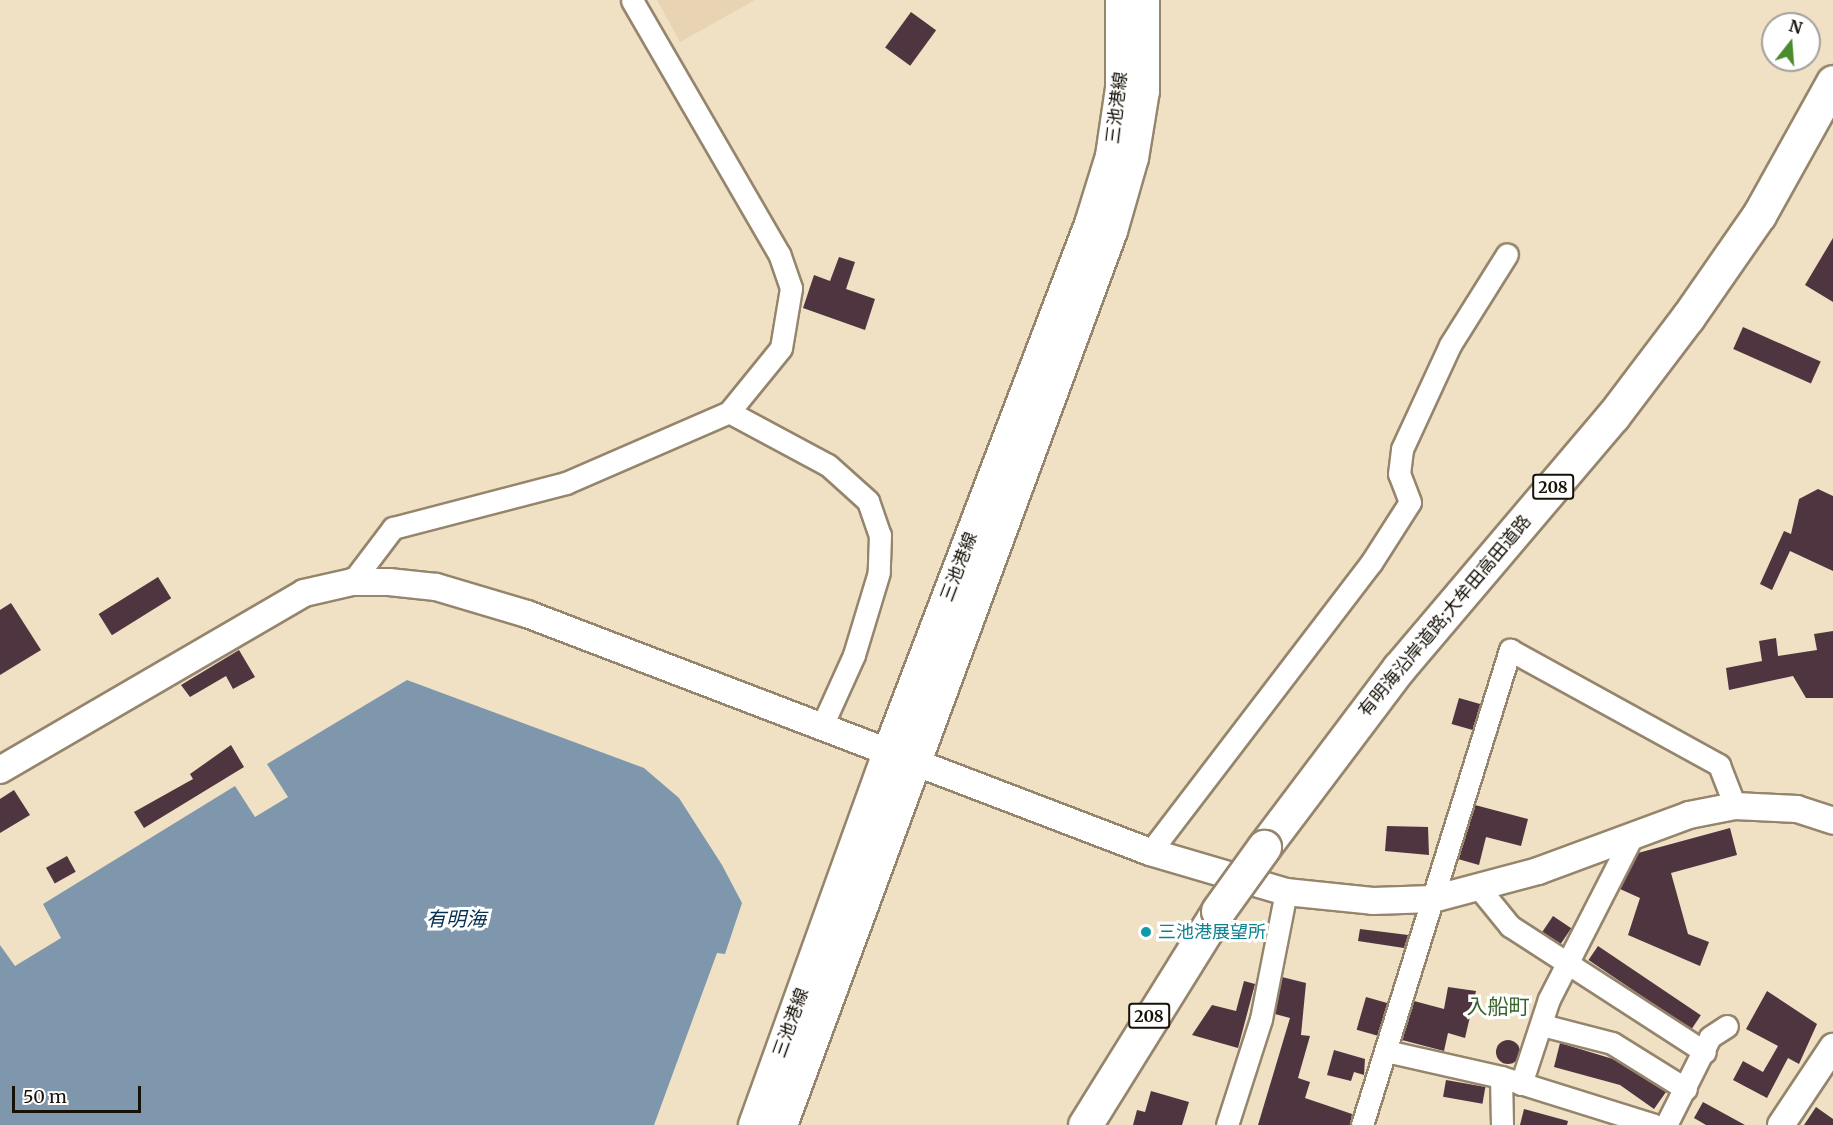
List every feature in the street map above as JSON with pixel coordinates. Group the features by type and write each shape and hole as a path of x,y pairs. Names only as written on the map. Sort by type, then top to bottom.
{"highway":[{"name":"有明海沿岸道路;大牟田高田道路","path":"1085,1125 1218,912 1264,847 1400,668 1613,416 1688,317 1759,215 1828,93"}],"main road":[{"name":"三池港線","path":"782,1125 901,757 1111,156 1121,88 1121,0"},
{"name":"三池港線","path":"754,1125 1112,231 1133,158 1144,91 1144,0"}],"street":[{"path":"351,582 393,528 566,483 729,412 781,348 791,288 779,255 632,0"},
{"path":"1150,852 1371,563 1410,502 1399,474 1402,449 1450,345 1507,254"},
{"path":"729,412 828,465 868,501 880,535 879,572 867,613 821,728"},
{"path":"0,770 304,593 351,582 436,587 526,614 1150,852 1286,892 1373,901 1432,899 1479,888 1634,833 1736,806 1797,808 1833,821"},
{"path":"1362,1125 1510,650 1719,765 1736,806"},
{"path":"1521,1084 1542,1025 1569,962 1634,833"},
{"path":"1479,888 1510,926 1705,1052"},
{"path":"1227,1125 1261,1019 1286,892"},
{"path":"1542,1025 1612,1043 1686,1089"},
{"path":"1666,1125 1705,1052 1710,1037 1726,1026"},
{"path":"1781,1125 1833,1047"},
{"path":"1386,1051 1501,1077 1654,1125"},
{"path":"1501,1077 1502,1125"}],"shaded area":[{"path":"657,0 755,0 680,42"}],"water":[{"name":"有明海","path":"407,680 644,768 679,798 722,865 742,903 725,954 717,953 654,1125 0,1125 0,945 15,966 61,938 43,904 235,786 255,817 288,797 267,764"}],"building":[{"path":"911,12 936,30 910,66 885,48"},
{"path":"1833,238 1833,302 1805,285"},
{"path":"839,257 855,262 846,289 875,299 865,330 803,308 814,275 830,281"},
{"path":"1743,327 1821,362 1811,383 1733,349"},
{"path":"1818,489 1833,496 1833,571 1790,551 1772,590 1760,584 1784,531 1791,534 1799,499"},
{"path":"158,577 171,598 112,635 99,614"},
{"path":"11,603 41,650 0,675 0,610"},
{"path":"1833,631 1833,698 1806,698 1793,676 1729,690 1726,668 1762,661 1759,641 1776,638 1778,656 1817,650 1814,634"},
{"path":"239,650 255,677 233,689 226,676 190,697 181,685"},
{"path":"1459,698 1480,704 1473,730 1452,724"},
{"path":"231,745 244,767 144,828 134,812 193,779 190,774"},
{"path":"14,790 30,815 0,833 0,799"},
{"path":"1475,805 1528,819 1521,846 1486,837 1479,865 1458,859"},
{"path":"1387,826 1428,827 1429,855 1385,851"},
{"path":"1730,828 1737,855 1671,873 1688,934 1709,942 1700,966 1628,935 1640,898 1620,889 1638,853"},
{"path":"67,856 76,872 55,883 46,868"},
{"path":"1553,916 1571,928 1561,944 1542,932"},
{"path":"1360,929 1408,935 1404,948 1358,941"},
{"path":"1598,946 1701,1015 1691,1029 1588,960"},
{"path":"1282,977 1306,983 1301,1035 1310,1036 1298,1078 1310,1082 1305,1098 1352,1114 1350,1125 1258,1125 1290,1018 1275,1014"},
{"path":"1244,981 1255,984 1238,1048 1192,1035 1212,1005 1236,1011"},
{"path":"1448,987 1476,991 1465,1038 1448,1033 1444,1051 1402,1040 1414,1001 1444,1009"},
{"path":"1767,991 1817,1024 1799,1064 1788,1058 1767,1098 1733,1080 1743,1061 1763,1072 1778,1046 1746,1029"},
{"path":"1366,997 1387,1003 1378,1036 1357,1030"},
{"path":"1508,1040 1517,1043 1520,1052 1517,1061 1508,1064 1499,1061 1496,1052 1499,1043"},
{"path":"1560,1043 1613,1059 1666,1092 1654,1109 1620,1085 1554,1067"},
{"path":"1334,1050 1365,1059 1364,1075 1354,1072 1351,1081 1327,1075"},
{"path":"1446,1080 1485,1087 1482,1104 1443,1097"},
{"path":"1151,1091 1189,1102 1182,1125 1133,1125 1137,1110 1145,1112"},
{"path":"1703,1102 1745,1125 1706,1125 1694,1118"},
{"path":"1816,1107 1833,1119 1833,1125 1804,1125"},
{"path":"1524,1109 1568,1121 1567,1125 1520,1125"}],"place":[{"name":"三池港展望所","path":"1146,932"}],"district":[{"name":"入船町","path":"1498,1007"}]}
